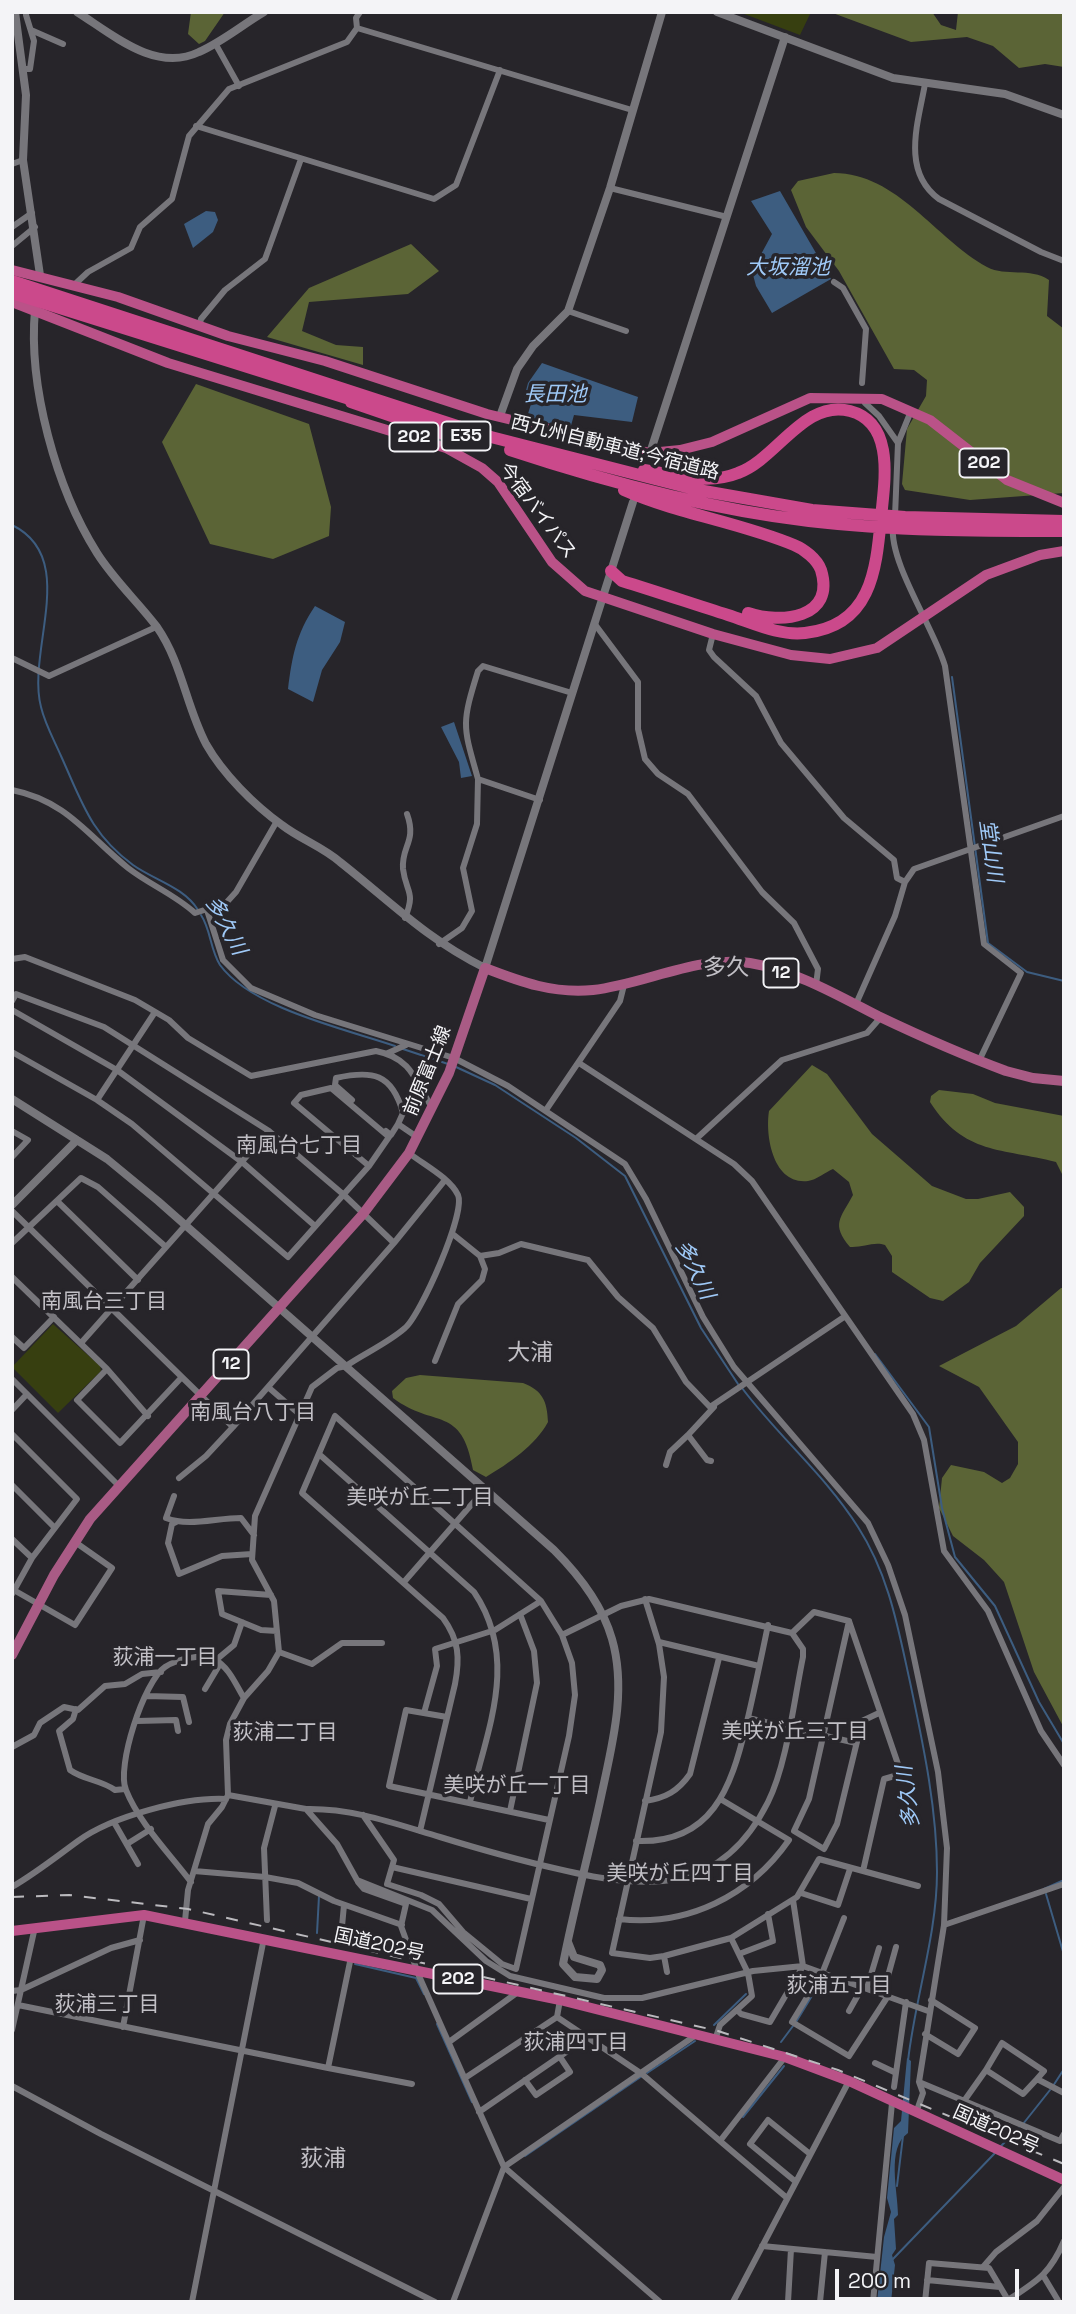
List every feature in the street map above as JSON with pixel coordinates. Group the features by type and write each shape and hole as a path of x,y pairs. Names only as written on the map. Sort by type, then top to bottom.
{"highway":[{"name":"202","path":"12,270 40,275 199,327 325,361 451,404 582,439 650,453 666,453 712,442 810,398 872,397 930,420 1007,480 1064,503"},
{"name":"西九州自動車道;今宿道路","path":"15,291 341,391 595,477 751,512 1064,531"},
{"name":"今宿バイパス","path":"15,291 35,310 168,363 446,448 482,468 499,482 552,562 567,578 585,591 713,634 791,655 830,659 877,648 986,575 1040,555 1064,551"},
{"path":"491,437 625,467 714,479 738,474 757,464 792,431 826,411 849,411 860,416 878,432 885,467 877,570 857,607 837,624 804,633 777,631 622,581 611,571"},
{"name":"西九州自動車道;今宿道路","path":"465,432 712,493 868,520"},
{"path":"595,477 648,501 795,546 816,562 821,570 822,588 812,610 795,617 776,620 611,571"},
{"name":"西九州自動車道;今宿道路","path":"904,522 1064,521"},
{"name":"国道202号","path":"12,1931 144,1914 185,1921 351,1958 520,1991 716,2037 785,2057 849,2081 892,2103"},
{"name":"202","path":"892,2103 915,2113"},
{"name":"国道202号","path":"915,2113 1064,2180"}],"main road":[{"name":"12","path":"485,968 546,989 584,990 624,984 692,966 729,961 774,970 815,986 979,1061 1033,1078 1064,1081"},
{"name":"前原富士線","path":"12,1655 38,1604 90,1519 121,1488 363,1214 409,1153 433,1110 449,1073 485,968"}],"street":[{"path":"15,12 15,30 24,69 23,160 40,275"},
{"path":"77,12 132,47 160,58 185,57 215,43 264,12"},
{"path":"74,285 88,272 131,248 140,227 172,199 190,136 229,89 347,42 357,28 356,18 360,12"},
{"path":"500,416 517,369 533,346 568,311 610,188 662,12"},
{"path":"717,12 893,78 1014,96 1064,115"},
{"path":"24,69 30,69 34,54 26,15"},
{"path":"357,28 632,110"},
{"path":"31,30 63,44"},
{"path":"650,453 785,37"},
{"path":"215,43 239,86"},
{"path":"196,126 434,199 456,185 500,70"},
{"path":"925,84 914,156 919,174 927,188 939,199 1024,244 1064,261"},
{"path":"199,327 201,319 225,290 265,260 301,159"},
{"path":"12,164 23,160"},
{"path":"610,188 727,217"},
{"path":"12,227 32,213"},
{"path":"12,246 35,227"},
{"path":"834,282 843,288 866,329 863,383"},
{"path":"35,310 32,338 39,390 65,486 97,553 156,627 178,663 193,713 207,745 225,770 277,821 338,859 439,944 485,968 633,502"},
{"path":"568,311 626,331"},
{"path":"865,403 898,443"},
{"path":"911,411 898,443 892,537 945,666 974,848 984,944 1021,973 979,1061"},
{"path":"594,624 638,682 638,729 645,759 658,774 688,794 762,892 794,923 819,973 815,986"},
{"path":"12,658 49,676 156,627"},
{"path":"713,634 709,650 756,696 794,759 852,826 894,860 897,878 905,882"},
{"path":"439,944 462,928 472,911 463,869 477,824 478,779 466,743 464,719 480,667 486,666 572,693"},
{"path":"478,779 540,800"},
{"path":"12,790 28,793 64,811 129,868 202,912 223,960 251,988 292,1007 403,1046 454,1058 546,1110 614,1153 630,1171 703,1317 745,1384 857,1507 878,1541 898,1589 941,1792 948,1866 944,1926 930,2000 919,2082 923,2094 915,2113"},
{"path":"405,918 411,898 403,868 412,838 407,814"},
{"path":"856,1004 895,916 905,882 914,869 1064,816"},
{"path":"202,912 226,903 236,892 277,821"},
{"path":"12,959 24,957 135,1000 188,1038 251,1076 376,1051 402,1058 433,1110"},
{"path":"546,1110 620,1001 624,984"},
{"path":"12,1001 16,994 104,1027 134,1044 269,1131 344,1195 394,1244"},
{"path":"12,1010 117,1070 242,1163 315,1226"},
{"path":"97,1100 155,1012"},
{"path":"696,1139 782,1060 867,1033 881,1017"},
{"path":"388,1053 403,1046"},
{"path":"12,1052 97,1100 132,1124 288,1257 369,1166 388,1137 331,1088 301,1095 294,1103 369,1166"},
{"path":"579,1063 734,1164 752,1181 913,1414 924,1440 944,1551 988,1611 1041,1731 1064,1765"},
{"path":"369,1072 382,1078 401,1104 403,1113 398,1124 391,1136 335,1085 336,1078 369,1072"},
{"path":"12,1099 107,1159 186,1225 572,1569 603,1615 614,1650 618,1701 584,1875 568,1942 563,1964 565,1970 575,1977 597,1979 602,1970 600,1965 574,1957 568,1942"},
{"path":"398,1124 418,1138"},
{"path":"12,1131 28,1140 12,1157"},
{"path":"81,1343 269,1131"},
{"path":"12,1205 78,1140"},
{"path":"185,1921 191,1882 208,1824 227,1797 226,1740 230,1724 244,1698 268,1671 279,1652 271,1595 255,1568 252,1554 256,1516 298,1413 312,1387 337,1368 346,1366 408,1326 454,1235 460,1205 458,1195 445,1180 409,1153"},
{"path":"12,1243 81,1178 98,1187 166,1247"},
{"path":"178,1478 206,1457 268,1388 394,1244 445,1180"},
{"path":"57,1201 138,1280"},
{"path":"12,1211 233,1427"},
{"path":"435,1361 458,1304 482,1280 485,1269 480,1256 454,1235"},
{"path":"480,1256 499,1253 521,1244 588,1260 618,1297 653,1328 687,1382 706,1405 714,1407"},
{"path":"12,1277 107,1369 148,1416"},
{"path":"12,1337 24,1348 54,1317"},
{"path":"666,1465 670,1452 714,1407 844,1317"},
{"path":"107,1369 77,1400 120,1443 181,1378"},
{"path":"12,1380 121,1488"},
{"path":"268,1388 298,1413"},
{"path":"12,1410 27,1394"},
{"path":"302,1493 335,1416 541,1601 562,1634 572,1663 575,1695 516,1969 502,1964 463,1932 439,1905 421,1895 387,1884 394,1860 363,1815"},
{"path":"12,1434 77,1499 32,1558 13,1591 75,1625 112,1568 75,1542"},
{"path":"688,1435 707,1460 711,1461"},
{"path":"319,1454 474,1592 495,1630 500,1672 470,1802"},
{"path":"270,1482 279,1485"},
{"path":"12,1485 54,1527"},
{"path":"404,1582 485,1489"},
{"path":"294,1491 302,1493 443,1618 457,1643 459,1664 420,1831"},
{"path":"174,1496 166,1518 176,1522 241,1518 254,1535"},
{"path":"176,1522 172,1524 168,1543 179,1574 222,1556 252,1554"},
{"path":"12,1539 32,1558"},
{"path":"271,1595 218,1591 222,1614 261,1630 277,1631"},
{"path":"645,1599 659,1642 664,1677 661,1732 612,1953 650,1958 731,1938 801,1893 819,1859 918,1886"},
{"path":"12,1887 62,1856 80,1840 115,1824 174,1802 227,1797 275,1805 332,1808 539,1864 627,1883 672,1881 704,1870 737,1846 758,1821 775,1785 803,1649 792,1633 768,1625 645,1599 562,1634"},
{"path":"424,1713 437,1666 435,1649 495,1630 541,1601"},
{"path":"792,1633 814,1612 849,1621"},
{"path":"510,1811 537,1683 534,1651 520,1614"},
{"path":"849,1621 900,1770 898,1775 884,1779 863,1871"},
{"path":"849,1621 809,1799 794,1831 824,1849 837,1824 862,1721 879,1713"},
{"path":"205,1689 218,1662 234,1645 242,1622"},
{"path":"636,1842 652,1842 677,1835 700,1824 722,1800 734,1775 768,1625"},
{"path":"659,1642 759,1666"},
{"path":"279,1652 312,1664 342,1643 382,1643"},
{"path":"191,1882 140,1814 125,1789 125,1753 147,1696 166,1667 199,1654 218,1662 244,1698"},
{"path":"645,1801 663,1798 681,1786 690,1774 719,1658"},
{"path":"125,1789 115,1790 103,1782 85,1778 70,1770 59,1731 73,1719 76,1710 105,1686 125,1684 142,1674 161,1672"},
{"path":"147,1696 183,1697 189,1722"},
{"path":"12,1747 34,1735 40,1723 64,1707 76,1710"},
{"path":"447,1717 406,1710 389,1786 549,1820"},
{"path":"748,1718 856,1743"},
{"path":"137,1721 176,1720 178,1731"},
{"path":"619,1919 667,1920 715,1905 756,1879 789,1840 722,1800"},
{"path":"267,1920 264,1848 275,1805"},
{"path":"306,1808 337,1844 364,1889 406,1904 402,1925 417,1971 504,2167 660,2302"},
{"path":"115,1824 138,1864"},
{"path":"127,1844 151,1829"},
{"path":"392,1867 531,1899"},
{"path":"801,1893 838,1905 850,1869"},
{"path":"194,1871 265,1877 298,1883 344,1905 402,1925"},
{"path":"357,1880 432,1910 486,1961 510,1976 604,1998 642,1998 748,1973 803,1966 929,2011"},
{"path":"944,1926 1064,1884"},
{"path":"737,2010 741,2014 770,2022 803,1966 793,1900"},
{"path":"341,1937 344,1905"},
{"path":"123,2027 144,1914"},
{"path":"739,1954 773,1941 768,1914"},
{"path":"844,1918 822,1971 795,2023 849,2056 886,1995 896,1947"},
{"path":"12,2030 35,1927"},
{"path":"192,2302 264,1938"},
{"path":"716,2037 720,2025 752,1996 748,1973 731,1938"},
{"path":"12,1991 21,1990 111,1948 140,1940"},
{"path":"849,2011 865,1987 879,1948"},
{"path":"664,1956 667,1972"},
{"path":"328,2068 351,1958"},
{"path":"449,2042 520,1991"},
{"path":"427,2011 429,1998"},
{"path":"464,2078 556,2017 560,2000"},
{"path":"926,2034 958,2054 975,2028 930,2000"},
{"path":"894,2087 906,2002"},
{"path":"18,2005 412,2084"},
{"path":"556,2017 644,2075 787,2198"},
{"path":"453,2302 504,2167 644,2075 698,2033"},
{"path":"480,2112 588,2037"},
{"path":"964,2101 1002,2043 1044,2071 1023,2094 986,2070"},
{"path":"525,2080 536,2095 570,2072 560,2056"},
{"path":"720,2141 785,2057"},
{"path":"875,2063 894,2072"},
{"path":"1037,2079 1064,2093"},
{"path":"733,2302 849,2081"},
{"path":"919,2082 1060,2141 1064,2134"},
{"path":"12,2086 435,2302"},
{"path":"873,2302 892,2103"},
{"path":"796,2182 750,2144 768,2120 810,2154"},
{"path":"983,2267 996,2252 1037,2221 1064,2187"},
{"path":"925,2302 929,2263 989,2268 1006,2301 1044,2277 1064,2241"},
{"path":"762,2246 877,2257"},
{"path":"788,2302 791,2249"},
{"path":"820,2302 825,2252"},
{"path":"1044,2277 1059,2302"},
{"path":"928,2280 1000,2287"}],"green space":[{"path":"191,12 225,12 205,41 199,44 188,34"},
{"path":"739,12 811,12 800,35"},
{"path":"830,12 932,12 941,25 956,30 958,12 1064,12 1064,67 1045,64 1019,68 993,46 967,37 911,42"},
{"path":"834,173 857,176 897,195 950,241 987,267 1034,274 1049,280 1047,316 1064,329 1064,493 970,500 905,490 902,484 907,429 926,396 927,380 914,370 894,369 839,271 806,227 791,190 798,181"},
{"path":"411,244 439,271 408,294 309,302 302,331 336,345 363,347 363,365 267,337 309,288"},
{"path":"196,384 309,424 331,507 329,536 273,559 210,544 162,442"},
{"path":"812,1065 827,1074 872,1134 932,1186 966,1199 1010,1192 1024,1207 1024,1216 980,1263 969,1282 943,1301 930,1298 892,1272 892,1256 885,1245 850,1247 839,1227 841,1216 853,1195 849,1182 833,1169 808,1181 796,1180 779,1167 770,1145 769,1111"},
{"path":"939,1090 973,1094 995,1103 1064,1116 1064,1178 1056,1162 986,1147 956,1132 930,1102 931,1096"},
{"path":"1064,1288 1064,1728 1034,1672 1004,1582 984,1560 953,1536 939,1508 942,1478 951,1465 984,1472 1002,1483 1010,1478 1018,1464 1018,1442 979,1387 939,1366 1016,1326"},
{"path":"53,1324 100,1366 101,1371 58,1413 12,1367"},
{"path":"420,1375 523,1383 543,1398 548,1422 529,1446 486,1477 473,1470 462,1435 454,1426 393,1398 392,1391 406,1378"}],"water":[{"name":"大坂溜池","path":"780,191 831,279 772,313 756,286 752,271 772,234 751,201"},
{"path":"206,211 215,212 218,220 213,232 193,248 184,224"},
{"name":"長田池","path":"542,363 638,397 632,422 574,415 570,429 527,417 531,404 524,398 528,383"},
{"path":"315,606 345,622 340,642 322,670 313,702 288,689 296,646 303,626"},
{"path":"454,722 472,776 461,778 459,762 441,727"},
{"path":"907,2058 911,2061 908,2133 901,2140 895,2159 898,2215 894,2219 896,2249 892,2255 895,2265 891,2302 877,2302 884,2237 891,2212 887,2198 894,2128 901,2121"}],"waterway":[{"name":"多久川","path":"12,525 32,540 43,559 47,582 38,684 41,707 82,802 97,829 118,853 133,865 185,895 198,910"},
{"name":"堂山川","path":"952,677 988,943 1027,972 1064,981"},
{"name":"多久川","path":"201,915 220,965 234,980 253,993 300,1015 395,1046"},
{"name":"多久川","path":"403,1049 448,1064"},
{"name":"多久川","path":"456,1067 495,1085 576,1138 625,1176 701,1328 738,1384"},
{"path":"875,1354 929,1427 942,1508 955,1557 995,1606 1039,1702 1064,1744"},
{"name":"多久川","path":"742,1388 817,1473 858,1527 878,1564 896,1622 932,1800 937,1872 930,1943 908,2061"},
{"path":"1044,1889 1064,1880"},
{"path":"1046,1894 1064,1955"},
{"path":"317,1933 319,1896"},
{"path":"355,1964 416,1978 424,1994"},
{"path":"796,2022 824,1976"},
{"path":"714,2025 746,1994"},
{"path":"437,2024 472,2102"},
{"path":"781,2042 793,2026"},
{"path":"647,2073 695,2041"},
{"path":"743,2117 784,2066"},
{"path":"1053,2086 1064,2069"},
{"path":"525,2156 642,2076"},
{"path":"1023,2124 1050,2090"},
{"path":"1001,2146 1019,2128"},
{"name":"多久川","path":"897,2186 903,2136"},
{"path":"892,2260 995,2153"}],"railway":[{"path":"12,1897 69,1895 188,1909 718,2031 838,2070 1064,2164"}],"district":[{"name":"多久","path":"726,969"},
{"name":"南風台七丁目","path":"299,1146"},
{"name":"南風台三丁目","path":"104,1302"},
{"name":"大浦","path":"530,1354"},
{"name":"南風台八丁目","path":"253,1413"},
{"name":"美咲が丘二丁目","path":"420,1498"},
{"name":"荻浦一丁目","path":"165,1658"},
{"name":"美咲が丘三丁目","path":"795,1732"},
{"name":"荻浦二丁目","path":"285,1733"},
{"name":"美咲が丘一丁目","path":"517,1786"},
{"name":"美咲が丘四丁目","path":"680,1874"},
{"name":"荻浦五丁目","path":"839,1986"},
{"name":"荻浦三丁目","path":"107,2005"},
{"name":"荻浦四丁目","path":"576,2043"},
{"name":"荻浦","path":"323,2160"}]}
